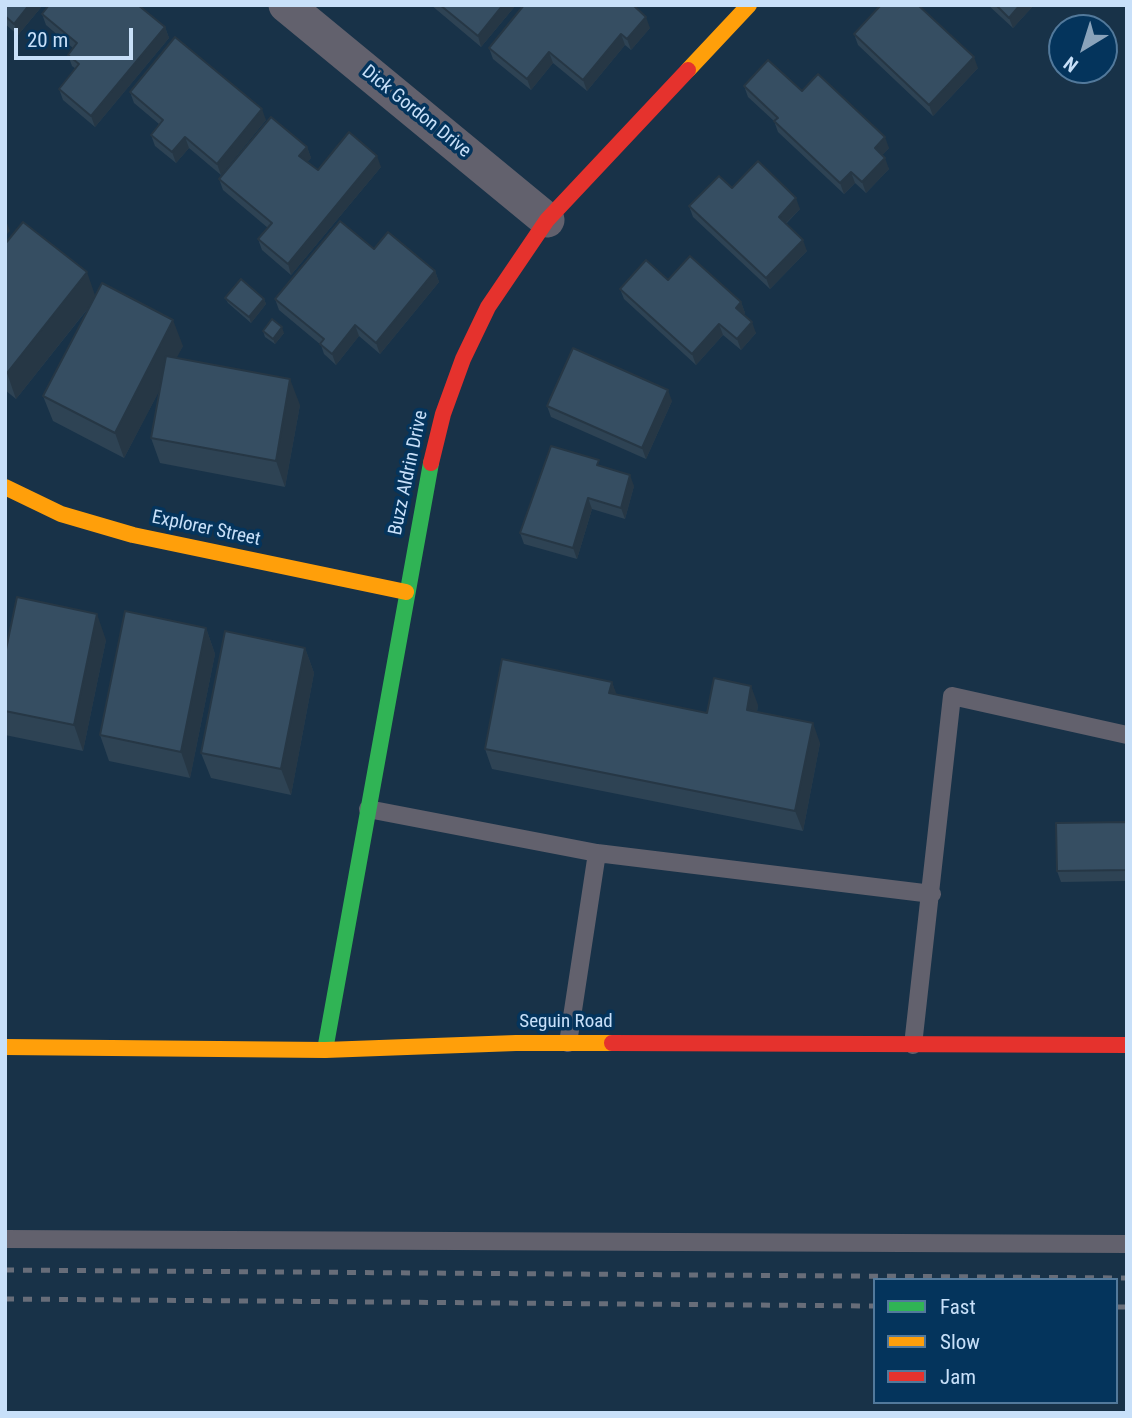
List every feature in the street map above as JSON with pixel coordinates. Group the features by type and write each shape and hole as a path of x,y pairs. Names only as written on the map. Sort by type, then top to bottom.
{"street":[{"name":"Dick Gordon Drive","path":"285,5 547,220"},
{"name":"Buzz Aldrin Drive","path":"325,1050 406,592 435,447 463,359 488,307 547,220 749,5"},
{"name":"Explorer Street","path":"5,487 61,514 132,535 406,592"},
{"name":"Seguin Road","path":"5,1047 325,1050 568,1043 1127,1045"}],"lane":[{"path":"913,1045 932,894 952,696 1127,735"},
{"path":"368,808 597,853 932,894"},
{"path":"568,1043 597,853"},
{"path":"5,1239 1127,1244"}],"building":[{"path":"5,5 29,5 14,24 5,16"},
{"path":"49,5 138,5 165,27 91,116 59,89 79,64 68,55 77,43 42,14"},
{"path":"440,5 503,5 478,36"},
{"path":"524,5 633,5 646,17 627,39 621,34 583,80 549,52 527,79 489,48"},
{"path":"881,5 918,5 974,57 929,105 854,34"},
{"path":"996,5 1020,5 1009,18"},
{"path":"175,37 262,109 217,164 185,137 172,152 151,135 163,120 130,92"},
{"path":"768,60 802,91 818,74 885,137 875,148 885,158 862,182 851,172 840,183 774,121 778,118 744,86"},
{"path":"271,117 307,147 299,156 318,170 349,132 377,156 288,264 258,239 272,223 219,179"},
{"path":"758,161 796,198 779,217 803,240 766,278 689,206 719,176 732,188"},
{"path":"340,221 374,249 388,232 435,271 376,343 355,325 332,354 320,344 324,339 275,299"},
{"path":"23,222 87,272 7,373 5,244"},
{"path":"690,256 741,302 736,308 752,322 737,339 719,324 692,354 620,289 646,260 668,280"},
{"path":"241,279 264,299 249,317 225,298"},
{"path":"102,283 173,320 115,433 43,396"},
{"path":"272,319 282,327 273,339 263,331"},
{"path":"573,348 668,390 642,448 547,406"},
{"path":"166,356 290,379 276,461 151,438"},
{"path":"551,446 599,460 597,465 630,475 621,508 588,498 573,548 520,533"},
{"path":"17,597 97,614 74,725 5,711 5,654"},
{"path":"125,611 206,628 181,752 100,735"},
{"path":"225,631 305,648 281,769 201,753"},
{"path":"502,659 612,682 609,693 707,713 714,678 751,686 747,710 813,723 795,811 485,749"},
{"path":"1127,822 1127,870 1057,871 1056,823"}],"railway":[{"path":"5,1270 1127,1278"},
{"path":"5,1299 873,1306"},
{"path":"1118,1307 1127,1307"}],"traffic: fast":[{"path":"325,1050 431,463"}],"traffic: slow":[{"path":"688,70 749,5"},
{"path":"5,487 61,514 133,535 406,592"},
{"path":"5,1047 325,1050 516,1043 612,1043"}],"traffic: jam":[{"path":"431,463 443,414 463,359 488,307 547,220 688,70"},
{"path":"612,1043 1127,1045"}]}
